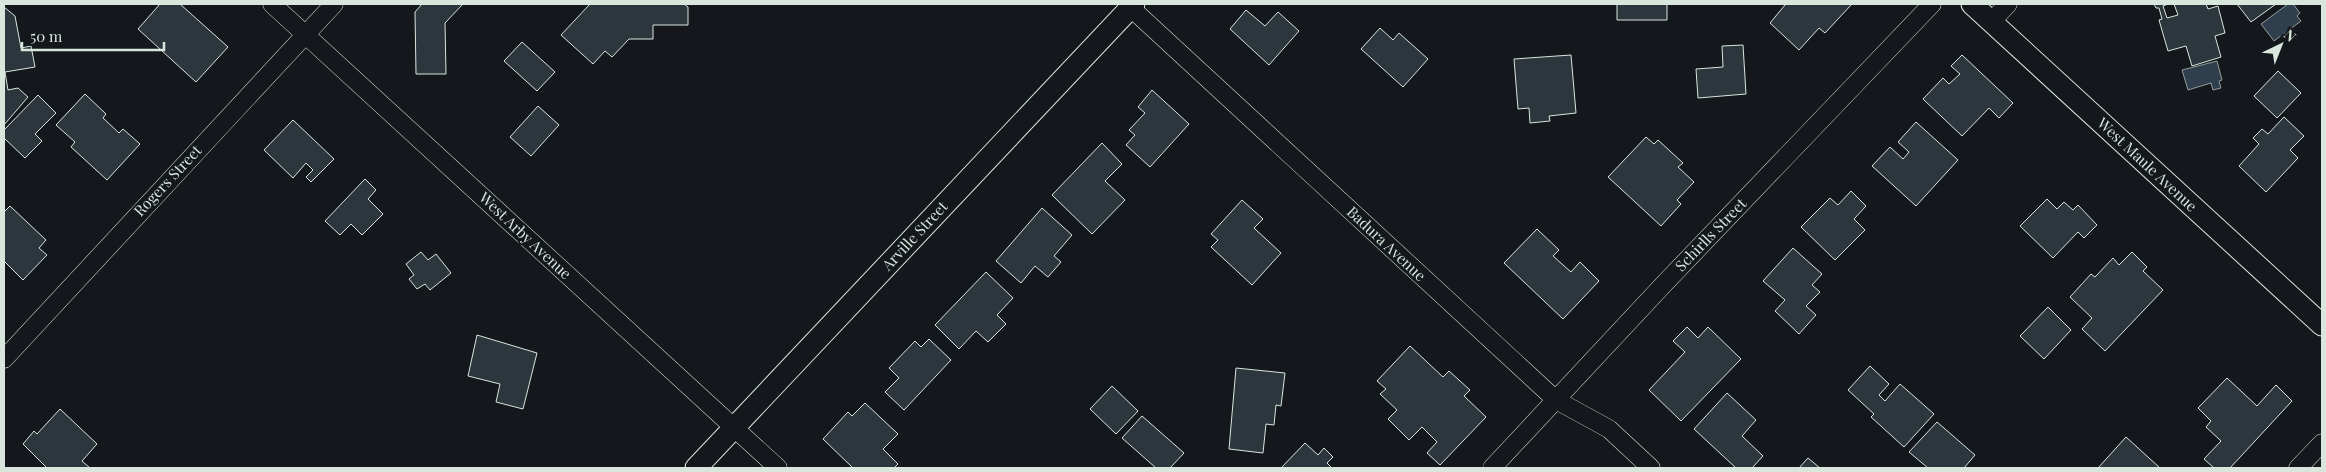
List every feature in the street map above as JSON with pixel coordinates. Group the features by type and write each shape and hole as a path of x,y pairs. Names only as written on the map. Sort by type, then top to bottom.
{"street":[{"name":"West Arby Avenue","path":"272,4 778,468"},
{"name":"Rogers Street","path":"4,359 198,148 334,4"},
{"name":"Schirlls Street","path":"1492,468 1663,285 1932,4"},
{"name":"West Maule Avenue","path":"1974,4 1991,22 2322,325"},
{"path":"1991,22 2008,4"},
{"name":"Badura Avenue","path":"1132,6 1556,400 1609,429 1651,468"},
{"name":"Arville Street","path":"696,468 1132,6"},
{"path":"2298,468 2322,443"}],"water":[{"path":"2288,4 2293,4 2300,13 2297,16 2301,21 2274,41 2261,24"},
{"path":"2217,61 2222,80 2219,81 2221,88 2213,90 2211,83 2188,90 2182,70"}],"building":[{"path":"160,4 180,4 228,47 196,82 138,29"},
{"path":"422,4 463,4 445,23 446,74 416,74 415,12"},
{"path":"590,4 684,4 688,7 688,25 653,25 653,39 629,39 612,57 605,51 593,64 561,35"},
{"path":"1617,4 1667,4 1667,20 1617,20"},
{"path":"1784,4 1852,4 1825,33 1819,28 1799,50 1770,23"},
{"path":"2154,4 2168,4 2163,6 2167,18 2178,15 2174,4 2206,4 2208,9 2218,6 2225,33 2215,36 2221,57 2192,66 2186,46 2168,51 2159,20 2162,19 2159,8 2156,8"},
{"path":"2237,4 2276,4 2251,22"},
{"path":"4,7 15,16 21,48 31,46 35,67 5,72 8,90 18,88 28,97 4,125"},
{"path":"1246,10 1265,26 1278,12 1299,31 1269,65 1230,29"},
{"path":"1380,28 1393,40 1399,33 1428,59 1403,87 1361,49"},
{"path":"522,42 555,72 537,91 504,61"},
{"path":"1743,45 1746,94 1698,98 1696,69 1723,67 1722,46"},
{"path":"1571,55 1576,113 1549,116 1550,121 1530,123 1529,108 1518,109 1514,59"},
{"path":"1962,55 2013,103 1999,118 1989,108 1962,136 1923,99 1943,78 1949,84 1960,74 1951,66"},
{"path":"2278,71 2301,93 2277,118 2254,96"},
{"path":"1152,90 1189,124 1150,167 1126,145 1135,135 1129,130 1145,113 1138,107"},
{"path":"85,94 106,114 103,118 119,133 123,129 140,144 107,180 71,147 75,142 56,125"},
{"path":"38,95 56,113 35,134 42,141 25,158 4,138 4,130"},
{"path":"538,106 559,125 531,156 510,137"},
{"path":"2284,117 2304,136 2290,150 2298,158 2266,192 2239,166 2259,144 2253,138 2262,129 2268,134"},
{"path":"293,120 334,159 311,182 306,177 313,170 306,163 293,178 264,150"},
{"path":"1916,122 1958,160 1916,206 1872,166 1890,147 1903,159 1909,152 1898,142"},
{"path":"1646,137 1654,144 1658,140 1683,163 1678,167 1694,182 1677,200 1681,204 1661,226 1608,177"},
{"path":"1102,143 1122,164 1105,181 1125,200 1092,234 1052,195"},
{"path":"365,179 376,190 368,199 383,214 362,235 351,224 340,235 325,221"},
{"path":"1851,191 1866,206 1854,219 1865,230 1835,260 1801,227 1830,198 1838,205"},
{"path":"2047,199 2057,209 2064,202 2073,210 2078,205 2097,225 2084,238 2078,232 2053,258 2020,226"},
{"path":"1242,200 1263,219 1254,228 1281,253 1252,285 1211,247 1218,240 1211,234"},
{"path":"10,206 46,240 39,248 47,255 23,280 4,261 4,212"},
{"path":"1042,208 1072,235 1054,256 1061,262 1048,277 1035,266 1021,283 996,261"},
{"path":"1537,229 1559,250 1553,256 1571,272 1580,262 1599,281 1563,319 1504,263"},
{"path":"1793,248 1822,274 1812,285 1820,292 1806,306 1816,315 1799,334 1775,311 1785,300 1763,281"},
{"path":"421,252 428,260 436,254 451,273 430,290 425,284 417,289 409,279 414,275 406,264"},
{"path":"2132,252 2147,267 2143,271 2163,290 2105,351 2082,329 2092,318 2070,297 2091,274 2095,277 2113,258 2119,265"},
{"path":"986,272 1013,298 997,315 1006,324 988,342 976,331 959,349 935,325"},
{"path":"2048,307 2071,330 2044,359 2020,336"},
{"path":"1687,327 1698,338 1708,327 1741,359 1681,421 1649,390 1685,352 1673,341"},
{"path":"477,335 537,353 523,409 496,402 500,384 468,376"},
{"path":"929,339 951,360 904,410 885,392 899,378 889,368 915,341 921,347"},
{"path":"1410,346 1443,377 1449,371 1470,390 1464,396 1486,417 1440,465 1427,453 1437,442 1422,427 1409,440 1388,419 1397,410 1380,394 1386,389 1377,381"},
{"path":"1870,366 1889,384 1879,395 1885,401 1900,384 1934,414 1904,447 1871,417 1874,414 1848,390"},
{"path":"1236,368 1285,373 1281,406 1276,405 1274,425 1266,424 1263,453 1229,449"},
{"path":"2227,378 2257,406 2276,385 2292,401 2230,468 2214,468 2204,459 2221,441 2206,427 2211,421 2198,408"},
{"path":"1112,386 1138,411 1116,434 1090,409"},
{"path":"1727,393 1756,420 1742,436 1763,456 1752,468 1736,468 1694,429"},
{"path":"865,403 898,434 883,449 898,464 894,468 853,468 823,439 848,412 852,416"},
{"path":"60,409 97,444 82,461 90,468 47,468 23,444 34,431 37,434"},
{"path":"1142,416 1184,453 1170,468 1156,468 1122,438"},
{"path":"1937,422 1975,455 1964,468 1928,468 1909,452"},
{"path":"2126,437 2160,468 2098,468"},
{"path":"1305,443 1318,455 1324,448 1333,457 1327,463 1332,468 1281,468"},
{"path":"1808,458 1820,468 1799,468"}]}
